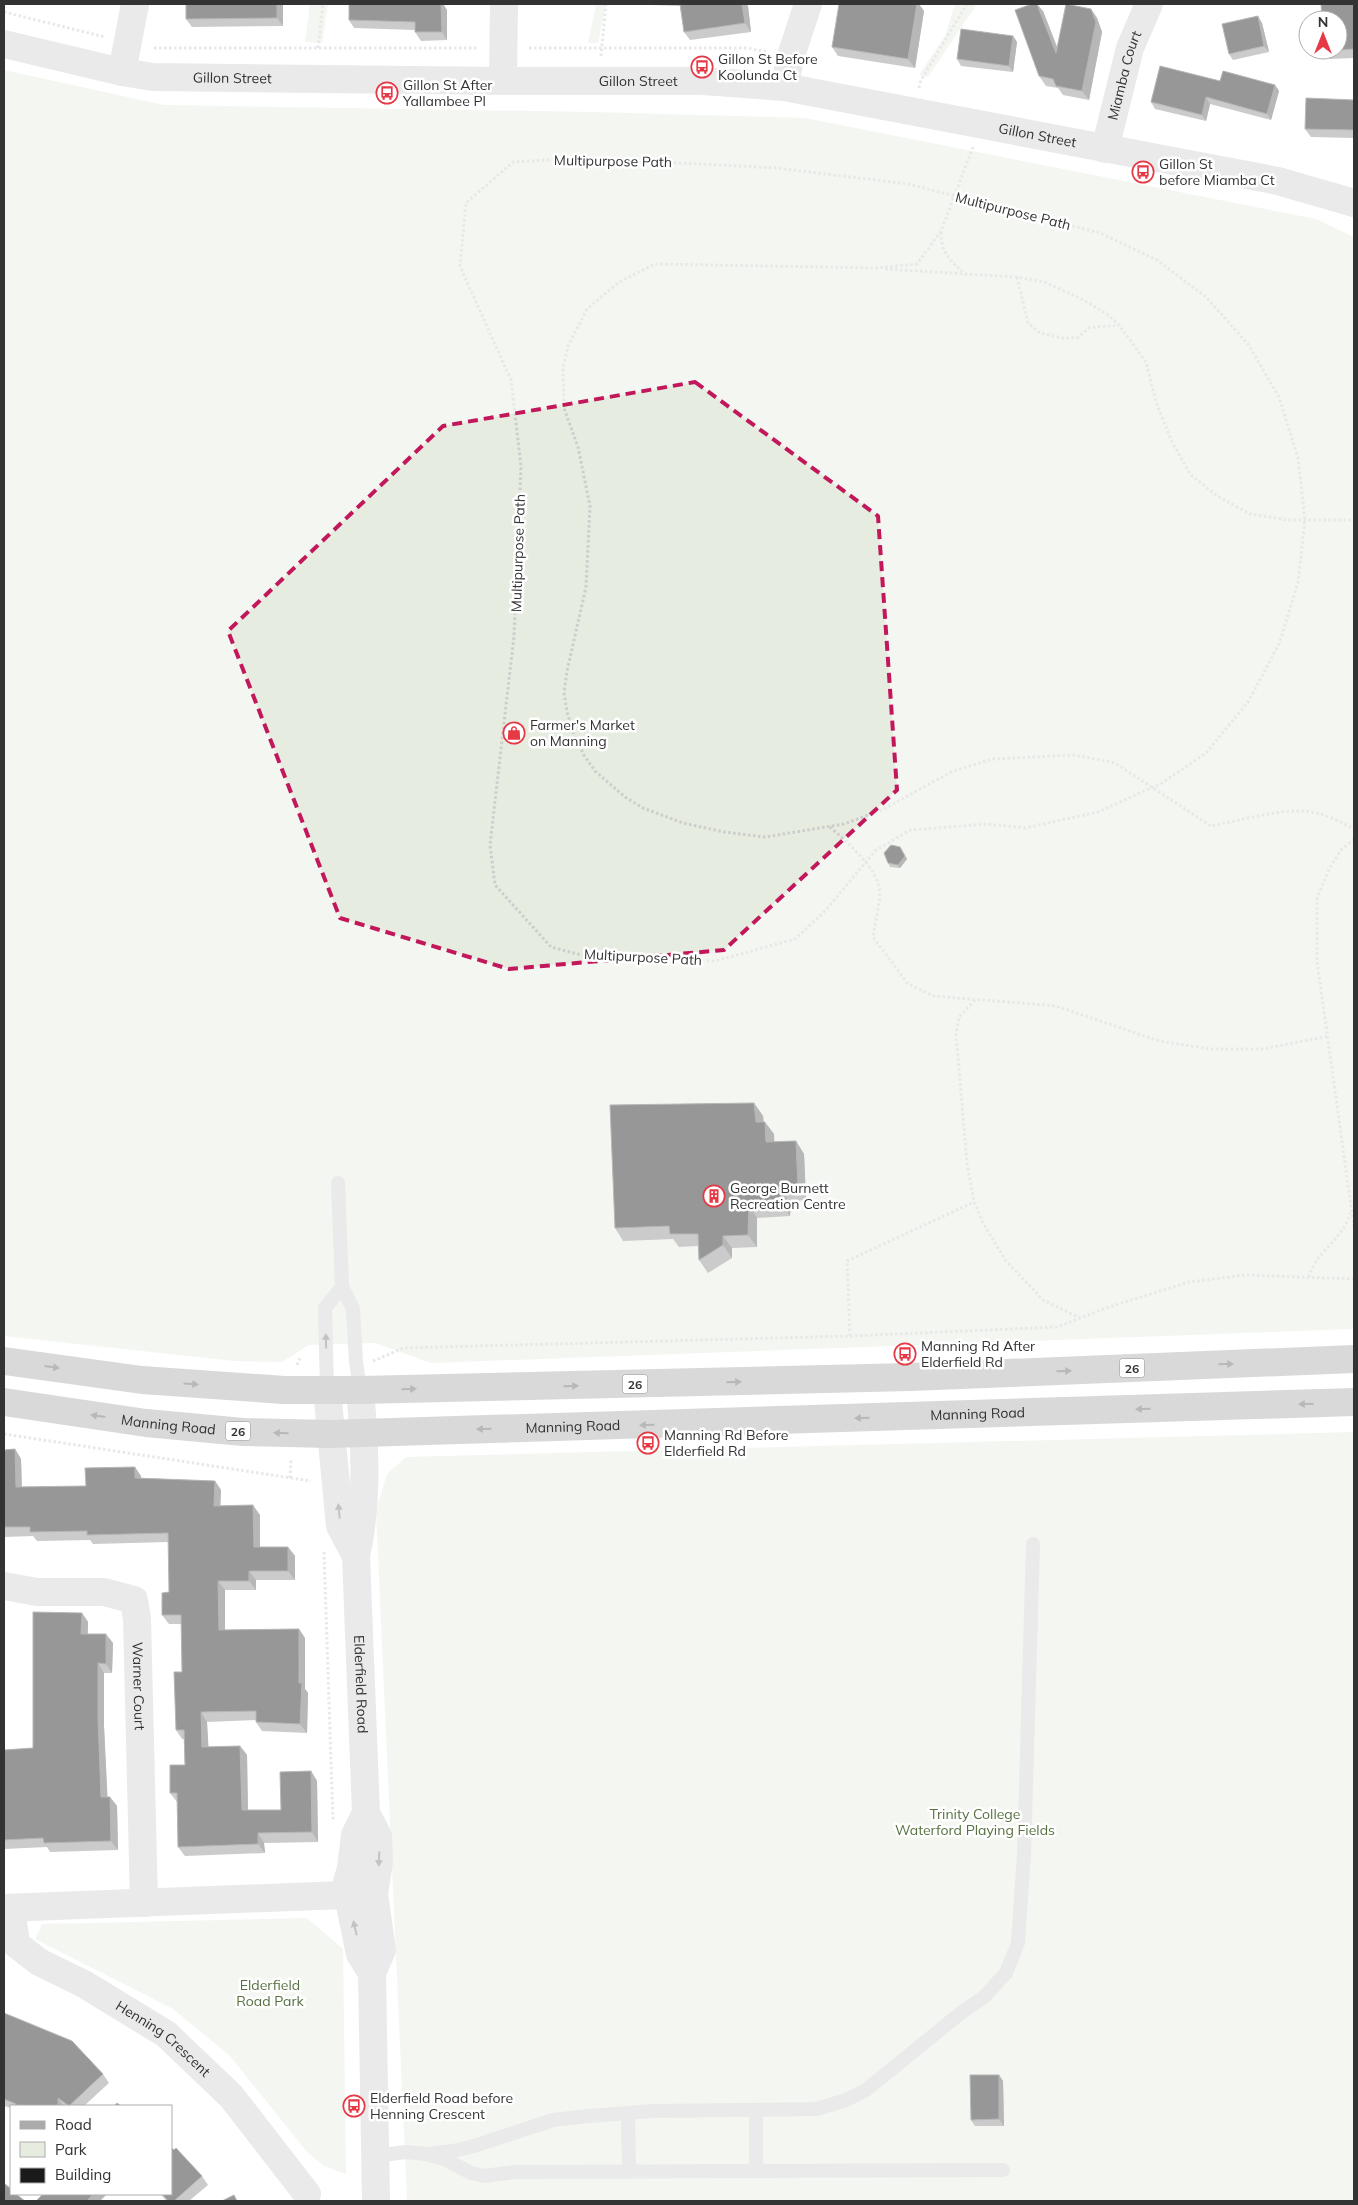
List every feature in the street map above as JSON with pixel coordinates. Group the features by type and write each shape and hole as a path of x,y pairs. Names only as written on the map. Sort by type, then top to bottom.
{"main road":[{"name":"26","path":"4,1361 142,1380 275,1389 360,1390 910,1377 1354,1359"},
{"name":"Manning Road","path":"4,1402 146,1424 243,1432 330,1434 1354,1402"}],"street":[{"path":"122,72 134,4"},
{"path":"503,82 504,4"},
{"path":"784,87 791,56 808,4"},
{"name":"Miamba Court","path":"1105,149 1130,48 1149,4"},
{"name":"Gillon Street","path":"4,44 122,72 153,76 503,82 703,81 784,87 1278,181 1354,203"},
{"name":"Elderfield Road","path":"327,1390 340,1526 356,1556"},
{"name":"Elderfield Road","path":"360,1390 364,1433 362,1526 356,1556 366,1813 378,1836 379,1862 374,1894 382,1950 372,1973 376,2201"},
{"name":"Warner Court","path":"4,1586 37,1592 104,1592 134,1600 137,1619 144,1902"},
{"name":"Elderfield Road","path":"366,1813 355,1835 351,1868 346,1886 360,1954 372,1973"},
{"name":"Henning Crescent","path":"307,2194 230,2096 166,2034 84,1984 39,1962 16,1944 8,1908 374,1894"}],"lane":[{"path":"338,1183 342,1287 353,1309 355,1353 360,1390"},
{"path":"327,1390 325,1308 342,1287"},
{"path":"426,2154 474,2146 553,2120 628,2112 817,2109 846,2100 866,2090 962,2012 984,1997 1006,1973 1018,1943 1024,1854 1033,1544"},
{"path":"756,2110 756,2171"},
{"path":"628,2112 629,2171"},
{"path":"375,2156 406,2152 426,2154 444,2159 471,2173 484,2176 515,2172 1003,2170"}],"path":[{"path":"318,48 323,4"},
{"path":"600,82 606,4"},
{"path":"914,111 921,80 967,4"},
{"path":"4,12 107,38"},
{"path":"154,48 482,48"},
{"path":"526,48 747,48 772,52"},
{"path":"875,268 917,264 941,231 982,125"},
{"name":"Multipurpose Path","path":"579,158 777,168 908,184 954,196 1100,233 1157,260 1206,297 1248,344 1279,397 1298,458 1305,519 1298,583 1282,635 1248,702 1206,753 1153,788 1098,812 1025,828 986,824 910,830 875,851 826,910 795,939 715,961 589,957 551,947 495,885 490,844 514,636 521,466 511,380 460,266 466,203 513,162 579,158"},
{"path":"941,231 941,246 950,261 966,275"},
{"path":"1354,520 1288,520 1250,514 1217,496 1190,474 1172,442 1156,402 1146,362 1119,325 1107,314 1080,298 1044,282 1017,277 875,268 655,264 619,282 588,309 568,346 563,368 564,408 578,447 590,506 586,587 564,692 567,712 574,735 595,771 625,797 643,808 683,823 724,832 765,836 844,824 882,810 953,771 993,759 1075,754 1116,763 1211,826 1288,812 1310,811 1332,818 1354,829"},
{"path":"1017,277 1028,323 1040,333 1063,338 1078,338 1089,328 1119,325"},
{"path":"830,827 865,862 876,877 880,893 873,937 908,984 934,996 1056,1006 1159,1041 1211,1049 1262,1049 1329,1036"},
{"path":"1354,839 1342,850 1330,869 1318,898 1318,961 1354,1228"},
{"path":"975,999 959,1017 956,1034 967,1163 974,1202 983,1223 1006,1262 1043,1300 1080,1318"},
{"path":"850,1336 847,1261 974,1202"},
{"path":"1309,1278 1321,1255 1347,1225 1351,1210"},
{"path":"374,1361 403,1348 850,1336 1057,1327 1106,1308 1188,1282 1245,1275 1354,1279"},
{"path":"4,1434 290,1478"}],"highlighted area":[{"path":"695,382 878,516 897,790 724,950 509,969 340,918 228,631 443,426"}],"green space":[{"path":"310,4 328,4 322,43 305,42"},
{"path":"596,4 606,4 598,43 588,43"},
{"path":"955,4 977,4 928,77 919,75 945,36"},
{"path":"4,70 164,105 593,112 805,118 1316,219 1354,237 1354,1329 431,1363 375,1343 309,1345 282,1362 234,1361 4,1336"},
{"name":"Trinity College Waterford Playing Fields","path":"1354,1432 1354,2201 407,2201 376,1511 387,1474 406,1457"},
{"name":"Elderfield Road Park","path":"307,1918 343,1949 346,2174 324,2166 307,2152 229,2055 173,2009 35,1939 42,1924"}],"building":[{"path":"186,4 277,4 277,18 186,19"},
{"path":"349,4 441,4 442,32 415,32 415,22 349,20"},
{"path":"680,4 742,4 745,23 684,32"},
{"path":"839,4 917,4 908,59 832,47"},
{"path":"1037,4 1056,53 1066,4 1091,9 1096,22 1082,91 1056,86 1053,79 1039,76 1015,10"},
{"path":"1321,4 1354,4 1354,49 1348,49 1348,10 1321,10"},
{"path":"1258,16 1264,46 1229,54 1222,24"},
{"path":"961,29 1013,36 1009,66 957,59"},
{"path":"1160,66 1220,81 1223,71 1275,85 1267,114 1206,97 1202,115 1151,102"},
{"path":"1306,98 1354,100 1354,130 1305,129"},
{"path":"891,845 900,847 905,856 898,865 888,863 884,853"},
{"name":"George Burnett Recreation Centre","path":"754,1103 756,1122 765,1122 766,1142 796,1141 798,1186 782,1191 782,1204 749,1205 748,1235 723,1236 723,1245 699,1260 698,1234 670,1234 669,1226 615,1228 610,1105"},
{"path":"15,1449 16,1487 86,1486 85,1468 135,1467 135,1478 215,1481 214,1506 253,1505 254,1547 288,1547 288,1571 249,1571 249,1581 218,1581 219,1630 299,1629 299,1683 302,1683 300,1724 256,1722 256,1711 201,1712 202,1747 240,1746 242,1810 281,1810 280,1772 311,1771 312,1832 258,1833 258,1844 178,1847 177,1793 170,1793 170,1765 185,1765 184,1730 176,1730 174,1672 182,1672 181,1615 162,1615 162,1593 169,1592 168,1533 87,1535 87,1531 30,1532 30,1527 4,1527 4,1450"},
{"path":"33,1612 82,1613 81,1634 106,1634 106,1664 98,1663 98,1717 101,1797 110,1797 111,1841 44,1843 43,1838 4,1840 4,1750 33,1748"},
{"path":"4,2013 72,2041 103,2074 70,2105 58,2098 58,2105 16,2105 4,2099"},
{"path":"970,2075 999,2075 999,2119 971,2120"},
{"path":"172,2148 174,2150 176,2148 202,2176 174,2201 168,2201 163,2195 172,2195"},
{"path":"4,2183 10,2188 10,2195 17,2195 25,2201 4,2201"},
{"path":"42,2195 92,2195 87,2201 36,2201"},
{"path":"234,2195 237,2201 222,2201"}],"place":[{"name":"Gillon St Before Koolunda Ct","path":"702,67"},
{"name":"Gillon St After Yallambee Pl","path":"387,93"},
{"name":"Gillon St before Miamba Ct","path":"1143,172"},
{"name":"Farmer's Market on Manning","path":"514,733"},
{"name":"George Burnett Recreation Centre","path":"714,1196"},
{"name":"Manning Rd After Elderfield Rd","path":"905,1354"},
{"name":"Manning Rd Before Elderfield Rd","path":"648,1443"},
{"name":"Elderfield Road before Henning Crescent","path":"354,2106"}]}
